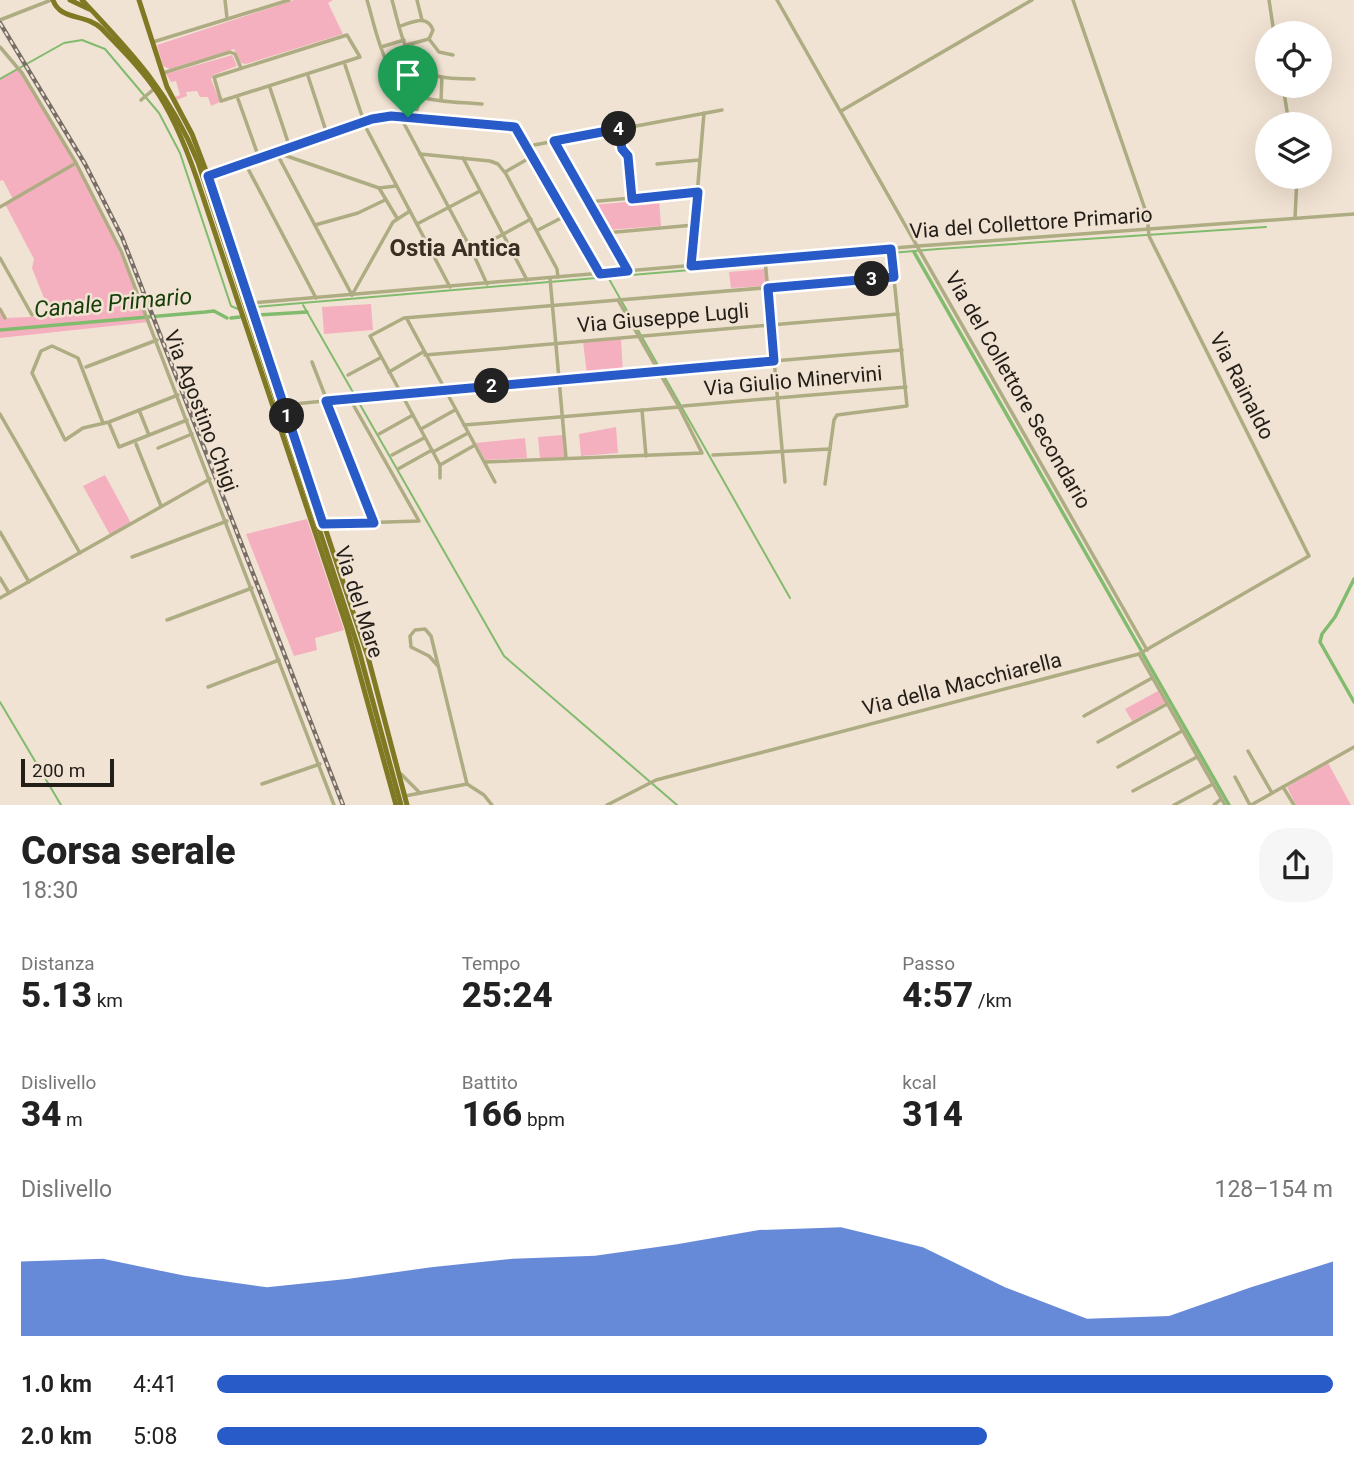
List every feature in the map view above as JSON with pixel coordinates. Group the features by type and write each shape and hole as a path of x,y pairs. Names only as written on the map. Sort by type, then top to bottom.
{"main road":[{"path":"71,0 92,11"},
{"path":"85,0 92,11"},
{"path":"139,0 171,96 194,139 208,176 369,661 407,805"},
{"path":"53,2 67,15 94,22 152,91 173,122 192,166 347,628 398,805"},
{"name":"Via del Mare","path":"92,11 120,39 161,90 200,166 355,638 398,805"}],"street":[{"path":"225,0 227,18"},
{"path":"153,41 289,0"},
{"path":"367,0 389,68 398,80 421,97 482,104"},
{"path":"392,0 410,56 420,69 442,77 474,79"},
{"path":"417,0 422,20"},
{"name":"Via del Collettore Secondario","path":"777,0 1147,650"},
{"path":"841,111 1032,0"},
{"path":"1073,0 1147,215 1149,232"},
{"path":"1269,0 1272,21"},
{"path":"2,19 43,3 53,2"},
{"path":"400,26 422,20 429,23 433,29 429,39"},
{"path":"346,35 360,57 221,101 214,76 241,68 346,35"},
{"path":"381,47 429,39"},
{"path":"429,39 439,52 453,54"},
{"name":"Via Agostino Chigi","path":"0,47 22,73 76,163 121,251 334,805"},
{"path":"163,73 230,52 235,55 241,68"},
{"path":"345,65 363,122 450,287"},
{"path":"308,76 327,135"},
{"path":"441,100 442,77"},
{"path":"270,88 290,148"},
{"path":"142,99 152,91"},
{"path":"414,118 421,97"},
{"path":"238,99 259,158"},
{"path":"534,145 722,110"},
{"path":"691,266 704,113"},
{"path":"208,176 384,116 513,126 600,274"},
{"path":"400,116 487,284"},
{"path":"618,129 622,149 628,156 632,199"},
{"path":"554,141 628,271"},
{"path":"276,152 379,188 396,186"},
{"path":"276,152 352,295"},
{"path":"420,154 492,161 505,172 558,270 558,277"},
{"path":"505,172 533,156"},
{"path":"463,158 527,280"},
{"path":"657,164 699,160"},
{"path":"0,207 76,163"},
{"path":"245,163 316,298"},
{"path":"379,188 397,218"},
{"path":"1295,218 1296,189"},
{"path":"417,225 480,191"},
{"path":"588,202 698,192"},
{"path":"315,225 358,213 385,200"},
{"path":"352,295 397,218 410,211"},
{"name":"Via del Collettore Primario","path":"250,303 918,246 1149,232 1354,214"},
{"path":"537,231 567,215"},
{"path":"472,251 531,219"},
{"path":"605,233 694,225"},
{"name":"Via Rainaldo","path":"1149,232 1309,556"},
{"path":"825,484 837,415 906,407 891,249"},
{"path":"0,258 32,315"},
{"path":"765,259 785,482"},
{"path":"440,478 440,465 370,336 407,318 894,277"},
{"path":"550,278 566,458"},
{"path":"485,462 702,453 681,406 618,300"},
{"path":"0,309 5,318"},
{"name":"Via Giuseppe Lugli","path":"425,353 898,314"},
{"path":"407,318 495,482"},
{"path":"86,367 157,340"},
{"path":"103,423 78,358 52,346 41,351 32,373 65,440 79,430 109,422 178,395"},
{"path":"284,405 902,350"},
{"path":"388,372 425,353"},
{"path":"348,375 381,358"},
{"path":"312,362 374,523"},
{"name":"Via Giulio Minervini","path":"464,425 906,387"},
{"path":"323,524 419,521 354,398"},
{"path":"421,429 456,409"},
{"path":"139,410 149,435"},
{"path":"642,410 646,456"},
{"path":"0,414 80,553"},
{"path":"379,433 413,415"},
{"path":"109,422 119,447 187,420"},
{"path":"398,469 468,432"},
{"path":"158,448 192,434"},
{"path":"392,455 425,437"},
{"path":"136,444 161,506"},
{"path":"440,465 475,445"},
{"path":"713,455 830,449"},
{"path":"0,598 210,479"},
{"path":"132,557 227,521"},
{"path":"0,532 29,582"},
{"name":"Via della Macchiarella","path":"607,805 656,780 1139,654 1309,556"},
{"path":"0,578 9,593"},
{"path":"167,620 252,588"},
{"path":"438,666 429,656 411,647 410,636 415,630 422,629 429,633 438,666 467,784 484,795 492,805"},
{"path":"1139,654 1225,805"},
{"path":"208,687 279,660"},
{"path":"1084,716 1152,678"},
{"path":"1098,742 1167,704"},
{"path":"1118,767 1182,731"},
{"path":"1235,777 1251,805 1354,747"},
{"path":"1248,751 1272,793"},
{"path":"1133,791 1197,757"},
{"path":"262,784 320,764"},
{"path":"398,771 422,793"},
{"path":"404,796 467,784"},
{"path":"1174,805 1213,784"},
{"path":"1283,787 1294,805"},
{"path":"1214,805 1221,799"}],"shaded area":[{"path":"294,0 333,0 328,3 343,34 246,64 241,63 234,49 170,69 163,66 157,45"},
{"path":"232,55 237,66 213,75 211,79 220,102 211,106 208,97 200,97 197,91 186,92 187,96 176,100 175,97 180,95 176,81 171,82 166,74"},
{"path":"20,67 106,220 149,322 0,338 0,309 5,318 51,316 32,268 34,259 5,204 13,199 3,180 0,181 0,79"},
{"path":"659,199 661,226 607,230 592,205"},
{"path":"765,269 766,286 731,288 729,272"},
{"path":"371,304 373,330 324,334 322,307"},
{"path":"621,339 623,372 587,375 583,342"},
{"path":"616,427 618,453 581,456 579,434"},
{"path":"563,435 564,457 540,459 538,437"},
{"path":"525,438 527,458 485,460 476,443"},
{"path":"105,475 131,523 110,535 83,486"},
{"path":"307,519 344,630 315,638 317,650 294,656 246,534"},
{"path":"1158,691 1165,703 1132,721 1125,709"},
{"path":"1328,763 1351,805 1296,805 1287,787"}],"waterway":[{"path":"0,79 64,43 82,40 105,49 159,113 180,153 231,306 238,309"},
{"path":"255,307 938,249 1266,227"},
{"path":"914,252 1141,650"},
{"path":"609,279 790,598"},
{"path":"303,305 504,656 677,805"},
{"name":"Canale Primario","path":"0,330 214,311 227,318"},
{"name":"Canale Primario","path":"258,315 307,312"},
{"name":"Canale Primario","path":"231,318 240,317"},
{"path":"1354,579 1320,642 1354,702"},
{"path":"1143,654 1229,805"},
{"path":"0,702 61,805"}],"railway":[{"path":"0,23 85,164 122,237 343,805"}],"district":[{"name":"Ostia Antica","path":"455,248"}],"route":[{"path":"376,117 408,117 515,127 600,274 628,271 554,141 618,129 622,149 628,155 632,199 698,192 691,266 891,249 894,277 768,288 774,361 326,401 374,523 323,524 208,176 376,117"}]}
